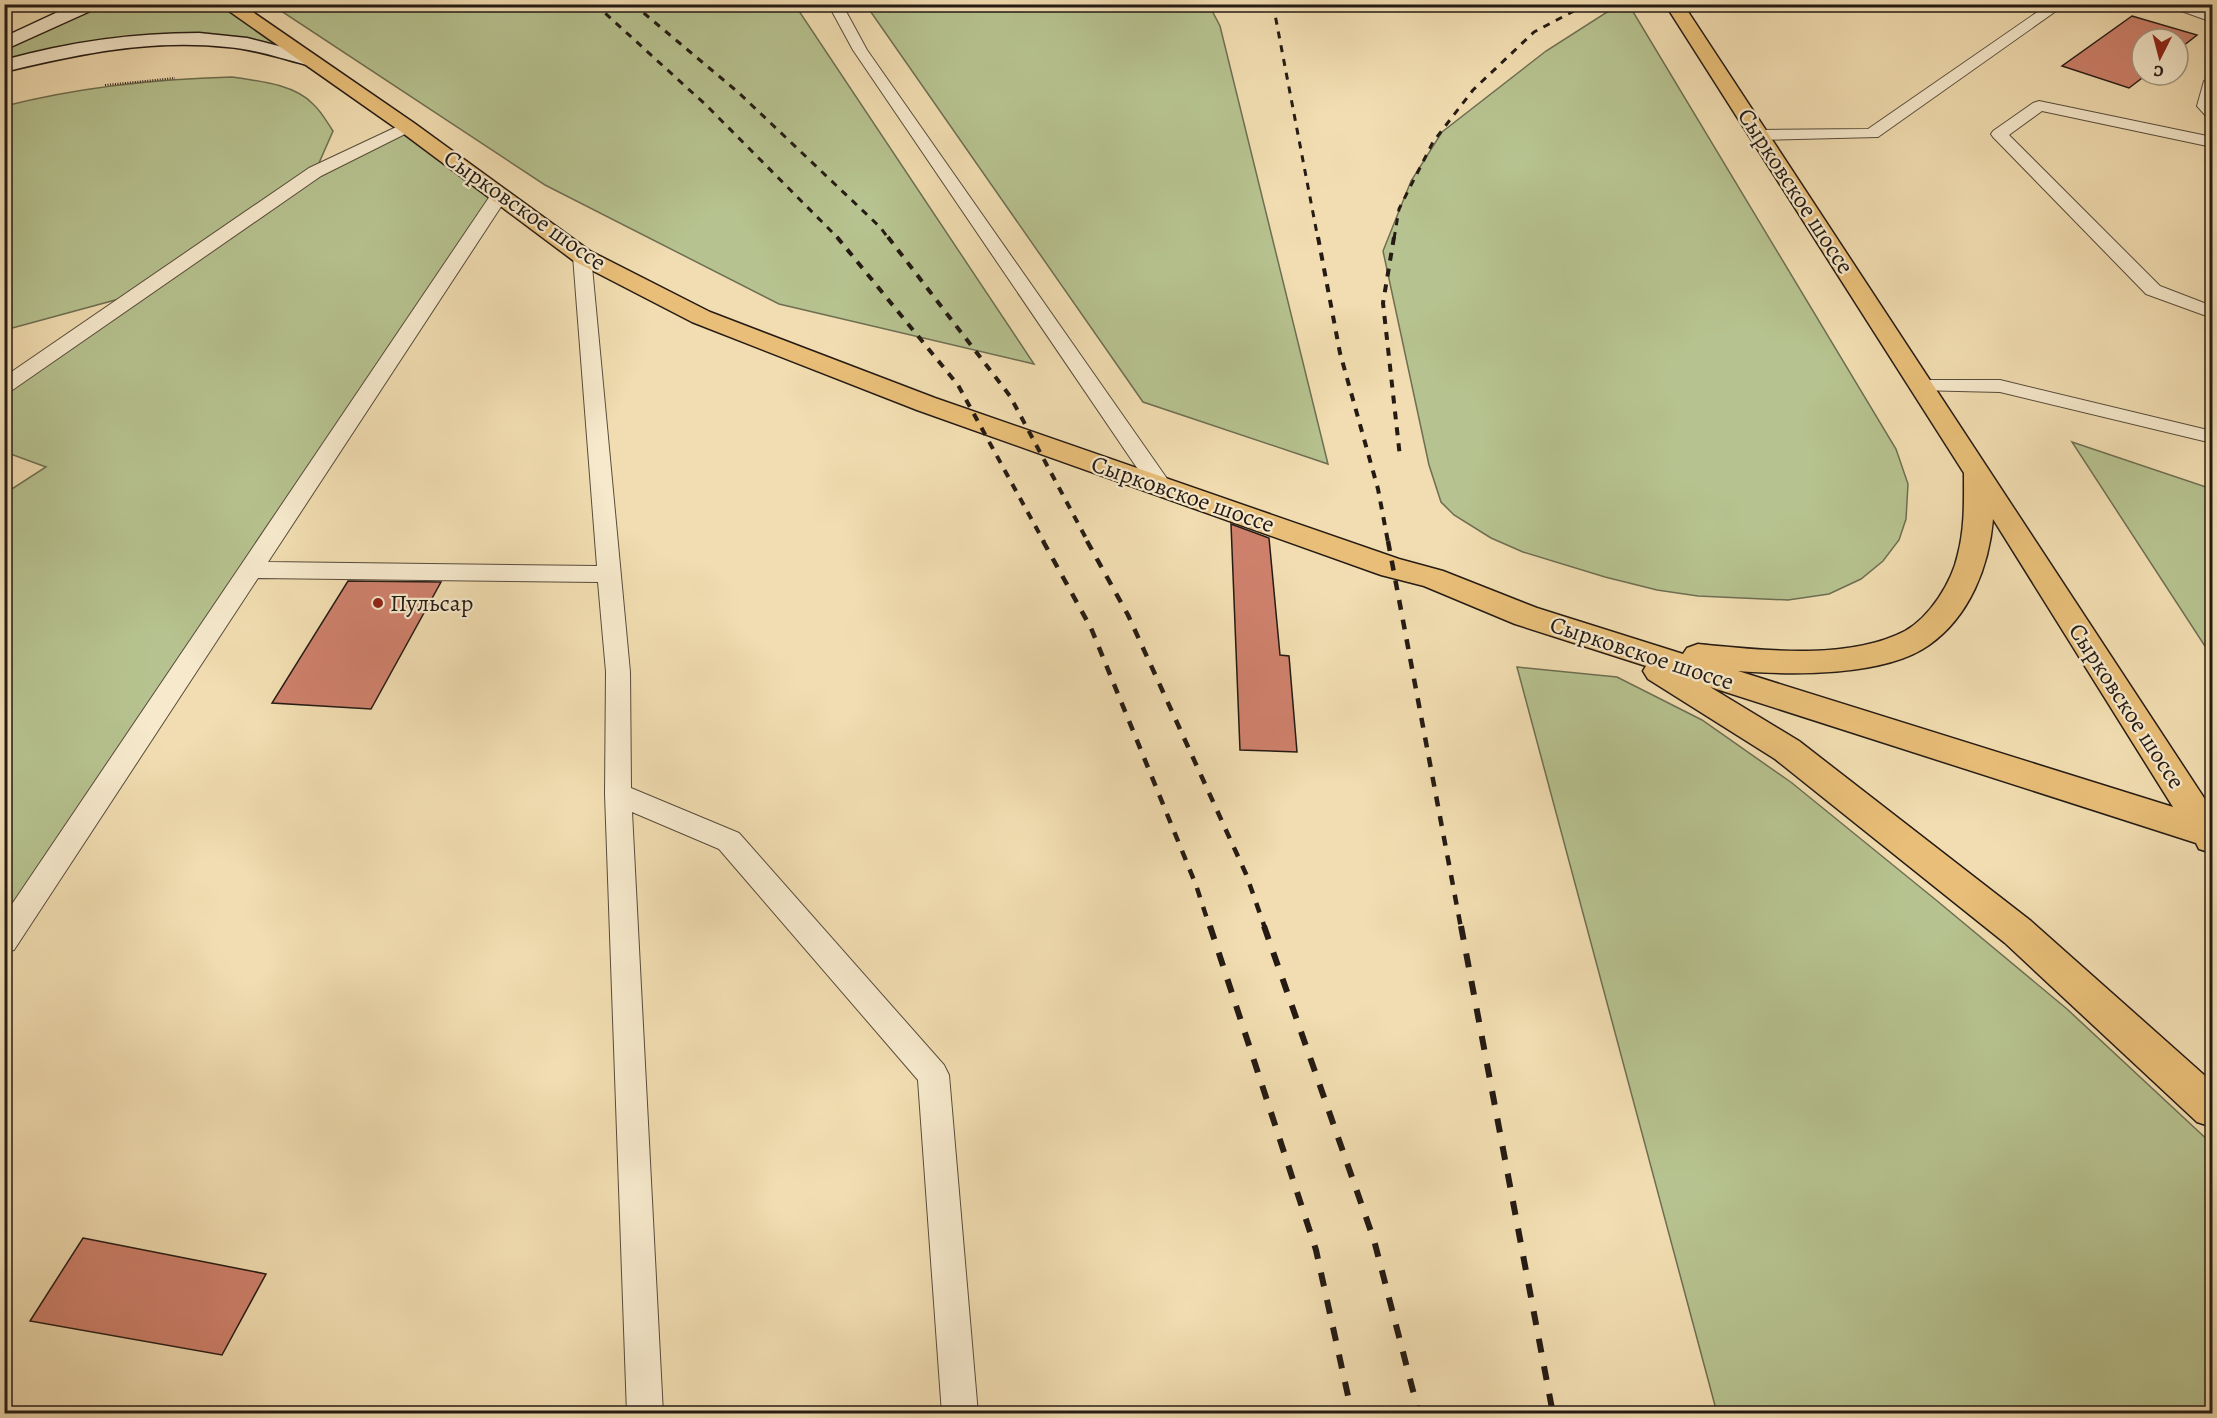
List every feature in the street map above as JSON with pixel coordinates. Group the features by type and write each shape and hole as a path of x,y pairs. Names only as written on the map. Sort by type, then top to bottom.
{"main road":[{"name":"Сырковское шоссе","path":"228,4 407,127 582,256 701,317 926,404 1392,568 1432,578 1526,616 2211,836"},
{"name":"Сырковское шоссе","path":"1674,4 1923,386 2211,836"},
{"path":"1617,645 1757,662 1819,662 1869,655 1916,639 1947,612 1967,578 1977,544 1980,506 1978,472"},
{"path":"1617,645 1787,750 2018,932 2212,1108"}],"street":[{"path":"4,44 91,4"},
{"path":"4,66 41,55 91,46 156,40 228,42 307,59"}],"lane":[{"path":"835,4 860,50 1160,485"},
{"path":"1759,135 1872,134 2059,4"},
{"path":"2169,4 2212,18"},
{"path":"2212,81 2205,106 2212,113"},
{"path":"2212,142 2039,106 1999,134 2152,290 2212,312"},
{"path":"4,387 315,172 407,127"},
{"path":"4,941 500,196"},
{"path":"582,256 618,672 618,794 645,1413"},
{"path":"1923,386 2000,386 2212,438"},
{"path":"253,570 609,574"},
{"path":"618,794 729,841 933,1075 960,1413"}],"path":[{"path":"104,85 175,78"}],"green space":[{"path":"228,4 307,59 269,50 156,40 5,66 4,44 91,5"},
{"path":"272,5 795,5 1034,364 779,304 545,185"},
{"path":"866,5 1209,5 1220,26 1328,464 1143,402"},
{"path":"1618,5 1629,5 1896,449 1908,484 1906,519 1899,540 1883,561 1861,579 1829,594 1788,600 1698,596 1657,590 1523,552 1491,538 1454,515 1441,502 1429,465 1383,251 1411,181 1442,132 1546,51"},
{"path":"232,77 286,88 305,97 319,110 333,131 315,172 141,293 5,330 5,106 117,85"},
{"path":"407,127 499,196 5,941 4,494 46,467 5,452 5,388 321,176"},
{"path":"2072,442 2212,489 2212,657"},
{"path":"1517,667 1617,677 1702,720 1792,783 1936,900 2067,1009 2212,1144 2212,1413 1717,1413"}],"building":[{"path":"2132,16 2170,27 2130,27 2129,88 2062,66"},
{"path":"2190,33 2197,35 2190,41"},
{"path":"1231,524 1269,538 1280,655 1289,656 1297,752 1240,750"},
{"path":"348,581 441,582 371,709 272,703"},
{"path":"83,1238 266,1274 222,1355 30,1321"}],"railway":[{"path":"595,4 706,105 839,239"},
{"path":"633,4 739,93 880,227 889,239"},
{"path":"1273,4 1318,239"},
{"path":"1394,239 1399,209 1433,142 1473,90 1534,32 1587,4"},
{"path":"837,237 958,385 1044,542"},
{"path":"888,237 1010,396 1088,542"},
{"path":"1318,237 1340,353 1378,489 1388,542"},
{"path":"1394,237 1383,303 1400,457"},
{"path":"1043,541 1091,628 1196,885 1210,928"},
{"path":"1087,541 1128,615 1246,874 1265,928"},
{"path":"1388,541 1461,928"},
{"path":"1210,926 1316,1250 1352,1414"},
{"path":"1264,926 1374,1240 1419,1414"},
{"path":"1461,926 1553,1414"}],"place":[{"name":"Пульсар","path":"378,603"}]}
